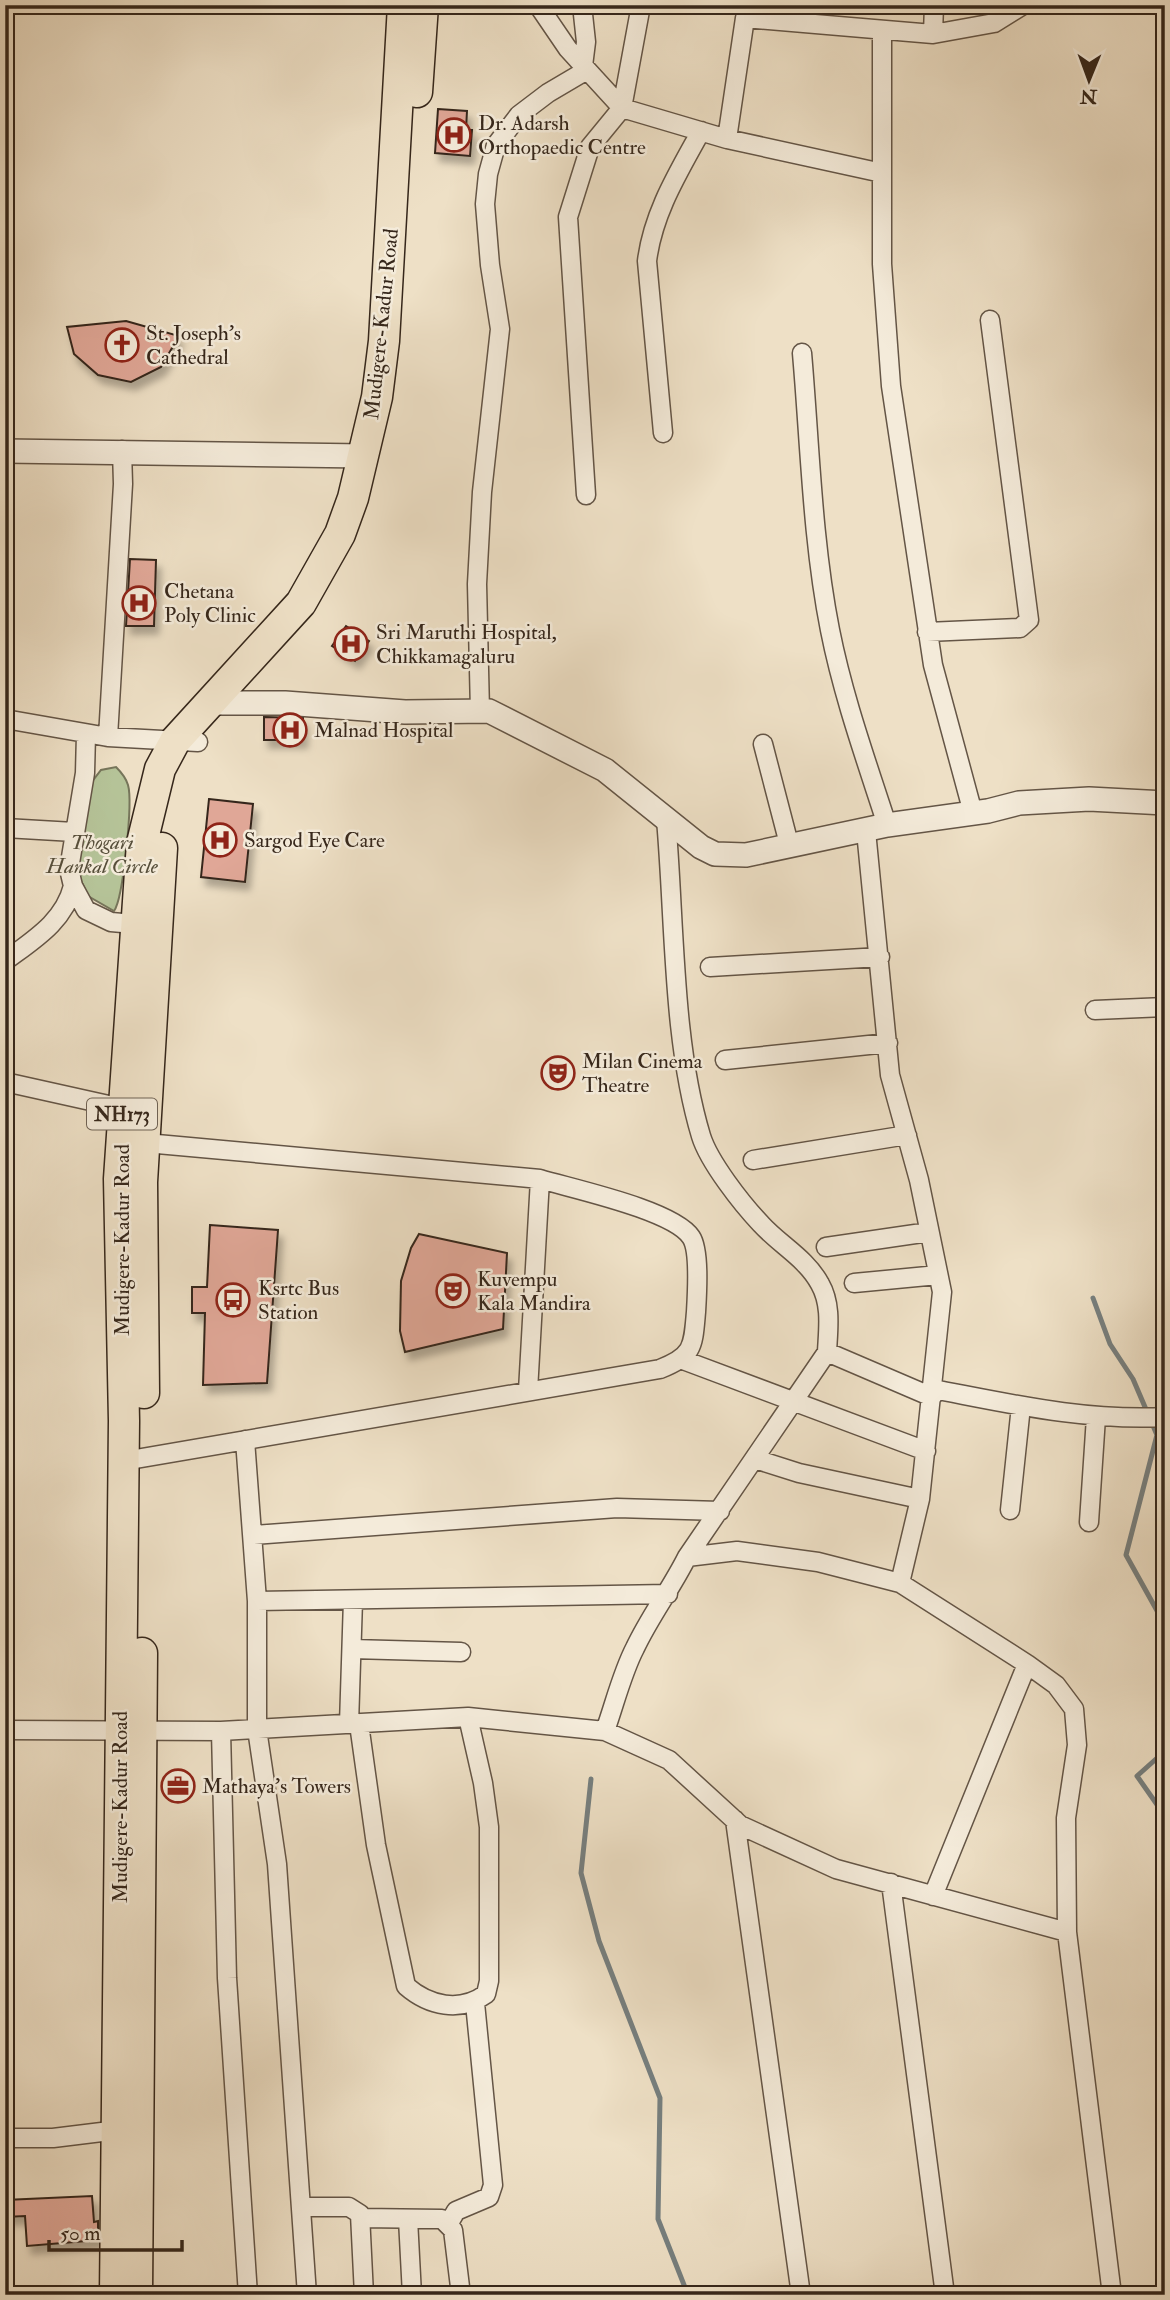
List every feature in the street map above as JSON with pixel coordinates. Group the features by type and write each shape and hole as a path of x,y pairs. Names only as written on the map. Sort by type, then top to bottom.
{"highway":[{"name":"Mudigere-Kadur Road","path":"133,1141 122,1108 134,924 142,843 149,804 160,769 186,742 301,603 340,534 365,456 384,341 403,5"},
{"name":"Mudigere-Kadur Road","path":"218,703 281,652 335,582 366,521 379,478 392,425 403,318 423,5"},
{"name":"Mudigere-Kadur Road","path":"115,2295 131,1730 133,1141 163,842 175,780 186,742"},
{"name":"Mudigere-Kadur Road","path":"131,1730 137,2295"}],"street":[{"path":"538,5 579,61 622,108 727,139 882,173"},
{"path":"480,712 477,584 483,480 500,328 486,229 488,174 496,145 519,115 548,93 579,61 586,42 582,5"},
{"path":"586,495 568,217 590,147 622,108 641,5"},
{"path":"933,34 934,5"},
{"path":"727,139 746,12 933,34 994,23 1023,5"},
{"path":"882,30 881,264 891,386 933,665 973,813"},
{"path":"663,433 647,261 650,237 665,198 701,131"},
{"path":"928,632 1020,628 1029,620 990,320"},
{"path":"803,353 821,578 830,631 876,828 880,957 890,1074 907,1135 942,1292 920,1499 900,1583"},
{"path":"5,451 122,450 365,456"},
{"path":"108,737 123,484 122,450"},
{"path":"218,703 285,703 405,712 489,711 605,770 701,847 715,853 746,855 789,844 1019,803 1089,799 1165,803"},
{"path":"5,719 108,737 186,742"},
{"path":"86,734 85,773 69,869 73,886 86,910 111,922 134,924"},
{"path":"763,744 789,844"},
{"path":"605,1731 633,1651 654,1612 668,1594 687,1558 827,1352 829,1312 821,1285 794,1251 761,1225 730,1185 702,1139 681,1044 666,819"},
{"path":"5,828 74,832"},
{"path":"5,961 58,917 69,902 73,886"},
{"path":"710,967 880,957"},
{"path":"1095,1010 1165,1007"},
{"path":"725,1060 888,1043"},
{"path":"5,1082 122,1108"},
{"path":"753,1160 907,1135"},
{"path":"133,1141 540,1179 647,1211 674,1222 691,1237 696,1253 696,1309 692,1348 683,1360 660,1369 134,1459"},
{"path":"528,1391 540,1179"},
{"path":"826,1247 929,1231"},
{"path":"854,1283 938,1275"},
{"path":"827,1352 933,1393 1096,1417 1165,1417"},
{"path":"683,1360 794,1399 926,1451"},
{"path":"1010,1510 1021,1406"},
{"path":"1089,1522 1096,1417"},
{"path":"245,1440 257,1601 257,1729 276,1864 307,2295"},
{"path":"755,1459 799,1473 920,1499"},
{"path":"253,1535 617,1508 720,1511"},
{"path":"687,1558 737,1551 818,1562 900,1583 1027,1664 1056,1685 1074,1709 1077,1745 1066,1818 1067,1932 1112,2295"},
{"path":"257,1601 668,1594"},
{"path":"354,1600 354,1724 376,1845 406,1986 431,2003 475,2003 486,1994 489,1981 489,1827 468,1717"},
{"path":"352,1648 461,1653"},
{"path":"933,1896 1027,1664"},
{"path":"5,1730 221,1731 468,1717 605,1731 669,1760 735,1820 836,1869 1067,1932"},
{"path":"221,1731 227,1978 248,2295"},
{"path":"735,1820 801,2295"},
{"path":"891,1883 945,2295"},
{"path":"461,2295 449,2224 457,2211 489,2197 493,2185 475,2003"},
{"path":"5,2138 53,2138 118,2130"},
{"path":"301,2207 356,2209 361,2218 364,2295"},
{"path":"361,2218 442,2219 449,2224"},
{"path":"408,2219 412,2295"}],"green space":[{"name":"Thogari Hankal Circle","path":"116,767 128,785 129,810 124,870 114,911 88,896 77,872 91,783 101,770"}],"building":[{"path":"438,109 467,111 466,130 472,130 470,156 435,153"},
{"name":"St. Joseph's Cathedral","path":"126,321 179,336 161,367 131,382 98,375 74,354 67,327"},
{"path":"130,559 156,560 154,626 126,626"},
{"name":"Sri Maruthi Hospital, Chikkamagaluru","path":"346,626 369,641 355,661 332,646"},
{"path":"264,717 303,718 303,740 264,740"},
{"path":"209,799 253,804 245,882 201,877"},
{"name":"Ksrtc Bus Station","path":"210,1225 278,1230 267,1383 203,1385 205,1313 192,1313 192,1287 207,1287"},
{"name":"Kuvempu Kala Mandira","path":"419,1234 507,1253 503,1329 405,1352 400,1331 401,1281 411,1248"},
{"path":"92,2196 94,2222 98,2221 98,2240 27,2246 25,2216 5,2217 5,2200"}],"waterway":[{"path":"1093,1298 1110,1344 1133,1379 1157,1435 1126,1555 1165,1625"},
{"path":"1165,1751 1137,1776 1165,1816"},
{"path":"591,1779 581,1873 599,1941 660,2098 658,2219 688,2295"}],"place":[{"name":"Dr. Adarsh Orthopaedic Centre","path":"454,135"},
{"name":"St. Joseph's Cathedral","path":"122,345"},
{"name":"Chetana Poly Clinic","path":"139,603"},
{"name":"Sri Maruthi Hospital, Chikkamagaluru","path":"351,644"},
{"name":"Malnad Hospital","path":"290,730"},
{"name":"Sargod Eye Care","path":"220,840"},
{"name":"Milan Cinema Theatre","path":"558,1073"},
{"name":"Kuvempu Kala Mandira","path":"453,1291"},
{"name":"Ksrtc Bus Station","path":"233,1300"},
{"name":"Mathaya's Towers","path":"178,1786"}]}
